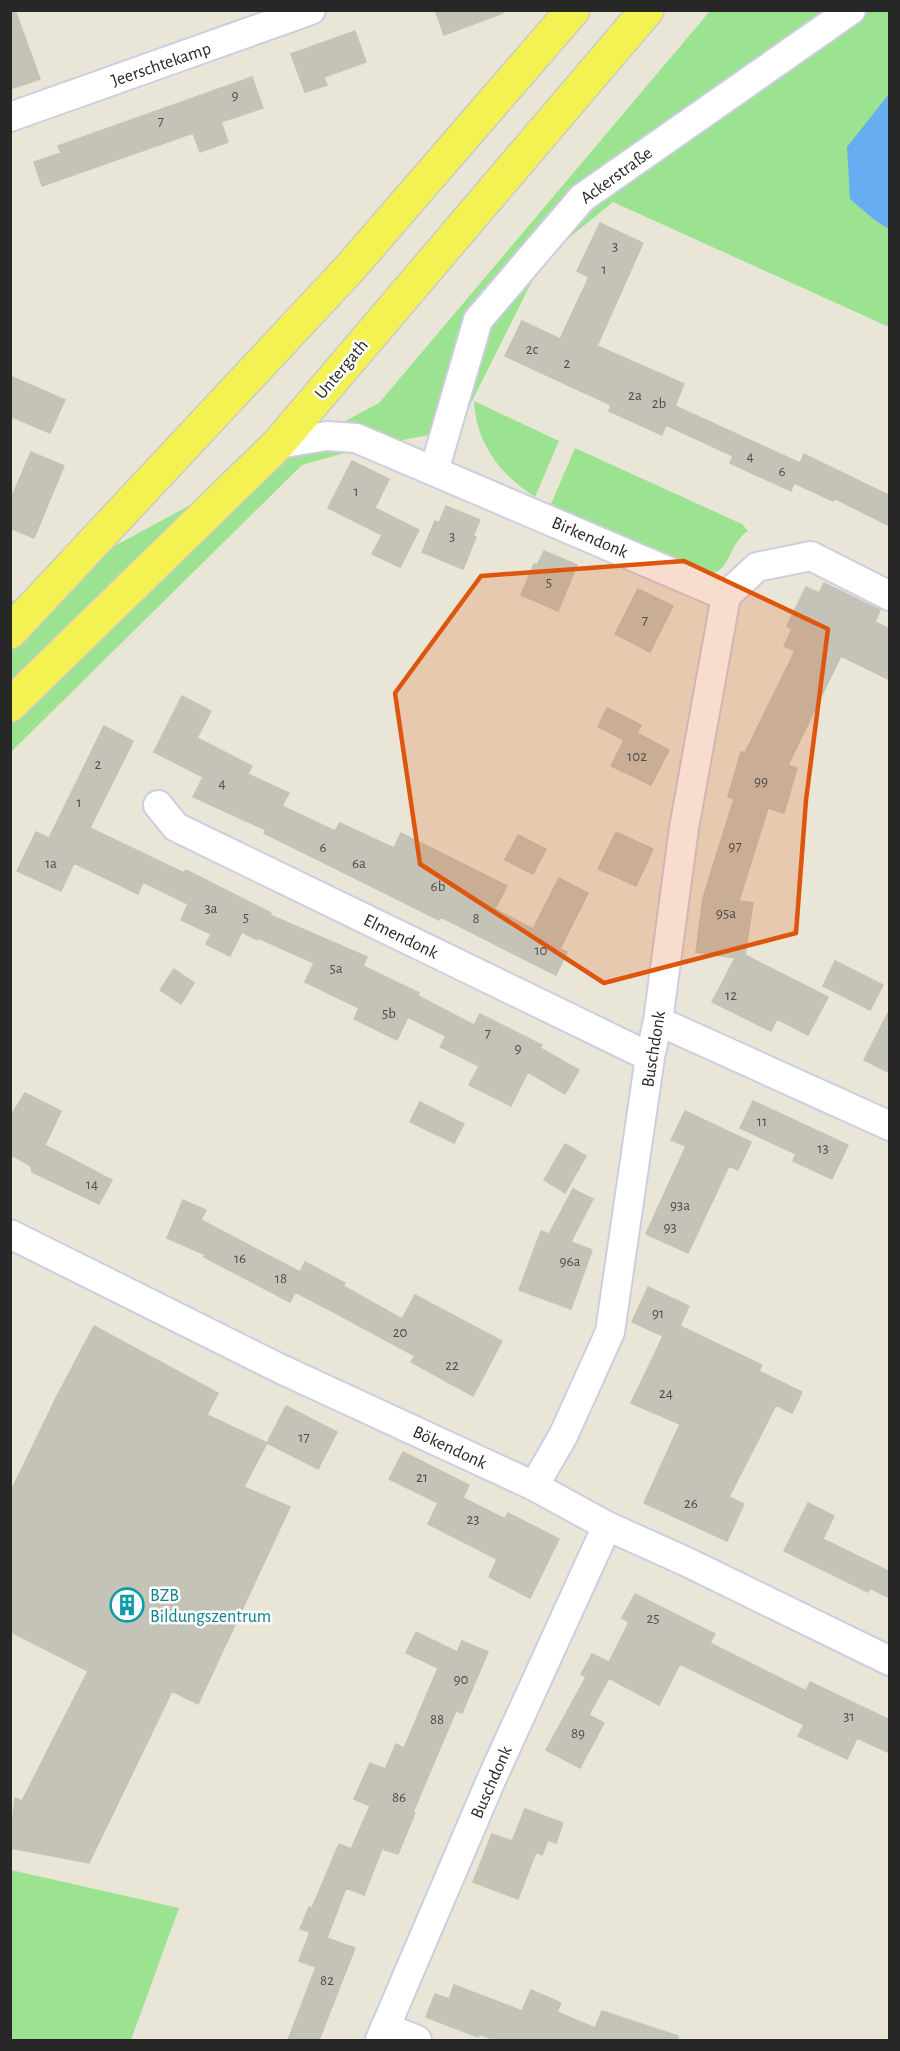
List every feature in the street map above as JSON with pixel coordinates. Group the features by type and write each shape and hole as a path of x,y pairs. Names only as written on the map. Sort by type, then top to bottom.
{"main road":[{"path":"10,632 350,268 573,10"},
{"name":"Untergath","path":"10,705 278,444 648,10"}],"street":[{"name":"Jeerschtekamp","path":"10,117 311,10"},
{"name":"Ackerstraße","path":"434,471 478,320 582,198 851,10"},
{"name":"Birkendonk","path":"278,444 327,436 356,438 726,596"},
{"path":"726,596 758,567 810,556 890,596"},
{"name":"Buschdonk","path":"534,1486 563,1436 610,1332 658,1021 684,828 726,596"},
{"name":"Elmendonk","path":"158,805 176,826 651,1057"},
{"path":"658,1021 890,1126"},
{"name":"Bökendonk","path":"10,1234 283,1370 534,1486 608,1526 890,1661"},
{"name":"Buschdonk","path":"383,2034 492,1778 608,1526"},
{"path":"383,2034 417,2040"}],"highlighted area":[{"path":"684,561 828,629 806,800 796,933 604,983 420,864 395,693 481,576"}],"green space":[{"path":"710,11 889,11 889,327 613,202 543,259 458,429 358,449 302,465 11,752 11,602 379,403"},
{"path":"474,401 559,441 535,497 511,479 493,457 480,431"},
{"path":"575,448 742,524 748,531 741,537 718,571 702,573 551,504"},
{"path":"11,1870 179,1908 131,2040 11,2040"}],"water":[{"path":"889,94 889,229 850,199 847,147"}],"building":[{"path":"10,10 15,10 40,79 10,89"},
{"path":"435,10 503,10 503,13 444,35"},
{"path":"355,31 366,62 324,77 327,85 305,92 291,54"},
{"path":"252,77 263,108 221,122 228,142 200,152 193,133 42,186 34,162 61,153 58,146"},
{"path":"600,223 643,243 597,346 684,384 675,406 800,463 804,454 890,496 890,526 834,498 833,501 794,483 791,491 730,463 733,456 666,425 662,435 609,411 611,405 505,356 522,321 560,339 589,277 577,271"},
{"path":"10,376 65,400 50,433 10,416"},
{"path":"31,452 64,466 34,538 10,528 10,501"},
{"path":"352,461 389,479 375,508 419,530 400,567 372,554 382,535 328,508"},
{"path":"446,506 480,520 463,569 422,552 435,521 439,523"},
{"path":"544,551 577,565 558,611 521,595 534,564 537,565"},
{"path":"824,583 880,610 875,622 890,629 890,680 841,656 788,765 797,768 784,813 768,808 739,901 753,903 745,955 828,997 808,1035 777,1019 771,1031 712,1002 735,958 696,952 703,898 734,799 728,797 741,752 745,753 795,651 784,646 792,629 787,626 806,587 819,593"},
{"path":"638,589 673,606 650,652 615,634"},
{"path":"182,696 211,711 197,738 252,766 248,774 289,793 282,806 335,831 340,823 394,848 401,833 507,886 495,909 533,929 559,878 588,893 560,949 567,952 556,975 441,917 439,920 264,833 266,830 193,797 203,777 154,752"},
{"path":"607,708 641,725 637,733 669,750 651,785 611,766 624,740 598,727"},
{"path":"104,726 133,741 90,828 184,873 186,870 271,913 270,915 367,957 363,966 419,993 418,996 474,1025 480,1014 542,1045 540,1048 579,1070 565,1094 528,1072 511,1106 469,1085 479,1066 440,1047 446,1036 408,1017 397,1040 354,1019 359,1008 305,982 314,963 258,938 257,940 242,932 230,956 206,944 211,934 181,920 188,904 143,882 138,894 74,863 61,891 17,871 36,832 49,838"},
{"path":"616,832 653,849 636,886 598,869"},
{"path":"518,835 546,849 533,874 505,860"},
{"path":"835,961 883,985 870,1010 823,986"},
{"path":"174,969 194,983 181,1004 160,990"},
{"path":"890,1009 890,1073 864,1060"},
{"path":"25,1093 61,1111 45,1145 112,1180 99,1204 32,1172 31,1166 10,1154 10,1117"},
{"path":"753,1101 848,1145 832,1179 793,1161 796,1154 740,1128"},
{"path":"420,1102 464,1124 454,1143 410,1122"},
{"path":"685,1111 751,1142 738,1170 729,1166 688,1253 646,1234 686,1146 671,1140"},
{"path":"565,1144 586,1156 565,1193 544,1180"},
{"path":"573,1189 593,1199 571,1242 592,1250 571,1309 519,1290 541,1231 549,1234"},
{"path":"183,1200 206,1210 201,1220 300,1272 305,1262 345,1283 343,1286 402,1319 415,1295 502,1341 473,1396 411,1362 415,1356 330,1310 295,1292 290,1302 204,1257 206,1255 167,1238"},
{"path":"648,1287 689,1306 680,1326 762,1365 759,1371 802,1392 792,1413 776,1405 729,1497 744,1504 727,1541 644,1503 680,1424 631,1403 663,1336 632,1322"},
{"name":"BZB Bildungszentrum","path":"94,1326 218,1393 207,1415 267,1443 244,1487 290,1507 198,1704 172,1691 89,1863 10,1848 15,1798 22,1801 88,1671 13,1633 10,1616 10,1493"},
{"path":"286,1406 337,1432 318,1469 267,1443"},
{"path":"403,1452 469,1485 463,1498 505,1519 508,1513 559,1539 530,1598 489,1577 497,1559 428,1524 438,1503 389,1479"},
{"path":"808,1503 834,1516 823,1539 890,1572 890,1598 870,1588 868,1592 784,1551"},
{"path":"635,1594 715,1634 710,1643 806,1691 810,1682 890,1720 890,1753 857,1738 847,1759 798,1736 804,1725 680,1664 659,1705 609,1678 589,1715 604,1723 580,1768 546,1750 586,1677 581,1674 592,1654 609,1662 629,1622 622,1618"},
{"path":"416,1632 457,1652 462,1641 488,1652 462,1713 456,1711 413,1812 415,1813 398,1854 382,1849 364,1895 346,1888 327,1938 355,1948 319,2040 288,2040 316,1967 299,1961 310,1932 300,1929 309,1907 312,1908 339,1844 351,1849 370,1806 354,1799 370,1763 385,1769 396,1744 404,1748 438,1668 406,1653"},
{"path":"525,1809 563,1823 556,1843 548,1840 542,1855 536,1852 518,1899 473,1882 492,1834 512,1841"},
{"path":"454,1985 522,2011 531,1990 561,2003 557,2012 595,2028 602,2011 678,2036 678,2040 495,2040 479,2034 478,2037 426,2017 435,1994 449,1999"}],"place":[{"name":"BZB Bildungszentrum","path":"127,1605"}]}
